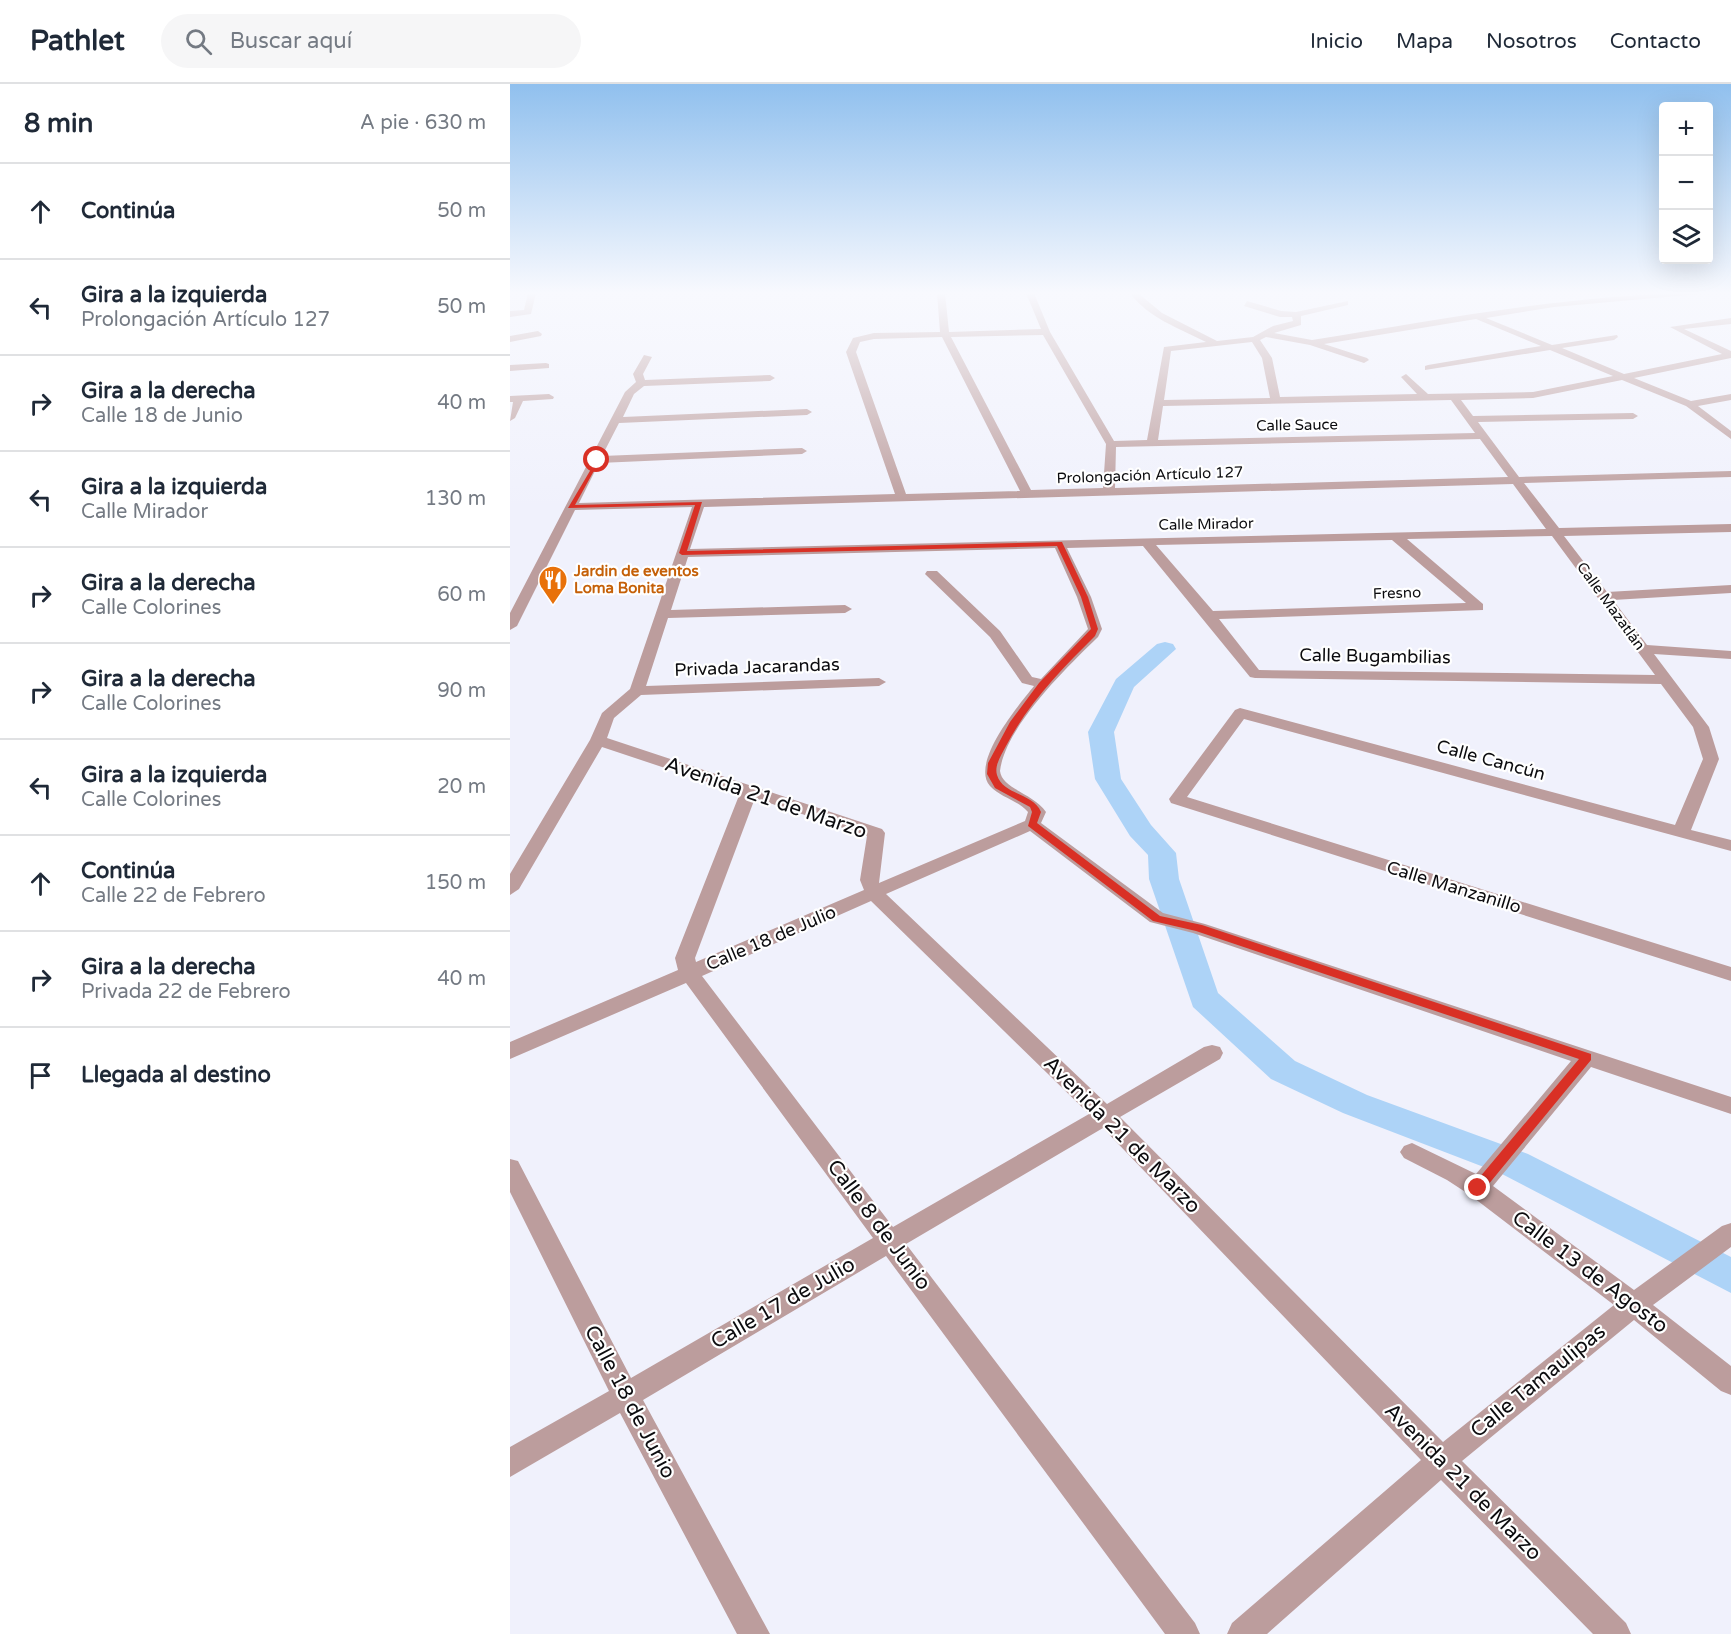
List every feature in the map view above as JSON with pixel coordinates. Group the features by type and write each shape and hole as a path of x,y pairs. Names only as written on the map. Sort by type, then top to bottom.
{"street":[{"path":"641,383 638,374 642,365"},
{"path":"856,365 901,496"},
{"path":"961,365 1028,493"},
{"path":"1065,365 1111,444 1109,491"},
{"path":"1152,443 1164,365"},
{"path":"1268,365 1276,400"},
{"path":"1428,368 1445,365"},
{"path":"1599,365 1690,404 1726,427 1731,436"},
{"path":"1158,403 1533,395 1679,365"},
{"path":"510,368 546,366"},
{"path":"1406,377 1424,396"},
{"path":"510,626 630,392 641,383 770,378"},
{"name":"Calle Mazatlán","path":"1453,396 1701,727 1711,759 1681,832"},
{"path":"510,418 515,399 549,397"},
{"path":"1690,404 1731,398"},
{"path":"617,420 807,412"},
{"path":"1470,419 1633,416"},
{"name":"Calle Sauce","path":"1111,444 1484,436"},
{"path":"597,460 802,451"},
{"name":"Prolongación Artículo 127","path":"571,507 1731,474"},
{"path":"510,889 598,740 607,716 636,690 699,503"},
{"name":"Calle Mirador","path":"682,553 1731,528"},
{"name":"Fresno","path":"1209,615 1478,607 1395,536"},
{"name":"Calle Bugambilias","path":"1146,542 1209,615 1255,674 1666,680"},
{"path":"1059,544 1084,597 1095,629 1093,634 1042,684 1014,722 993,763 992,774 998,786 1034,805 1036,812 1032,824 1157,918 1198,928 1731,1106"},
{"path":"932,574 995,634 1027,680 1042,684"},
{"path":"1605,596 1731,589"},
{"path":"662,614 845,609"},
{"path":"1642,649 1731,655"},
{"name":"Privada Jacarandas","path":"636,690 879,682"},
{"name":"Calle Cancún","path":"1240,713 1731,846"},
{"name":"Calle Manzanillo","path":"1240,713 1177,800 1731,974"},
{"name":"Avenida 21 de Marzo","path":"598,740 876,832 869,880 874,893 1106,1117 1441,1460 1615,1634"},
{"path":"689,973 685,958 749,791"},
{"name":"Calle 18 de Julio","path":"510,1051 1032,824"},
{"name":"Calle 8 de Junio","path":"689,973 1184,1634"},
{"name":"Calle 17 de Julio","path":"510,1463 1106,1117 1212,1053"},
{"path":"1478,1188 1587,1057"},
{"name":"Calle 13 de Agosto","path":"1412,1152 1455,1173 1478,1188 1633,1304 1731,1382"},
{"name":"Calle 18 de Junio","path":"510,1168 625,1395 754,1634"},
{"name":"Calle Tamaulipas","path":"1243,1634 1441,1460 1633,1304 1731,1233"}],"waterway":[{"path":"1165,649 1124,684 1101,732 1108,779 1140,830 1162,853 1164,879 1204,999 1283,1070 1355,1104 1443,1135 1515,1164 1731,1276"}],"place":[{"name":"Jardin de eventos Loma Bonita","path":"553,606"}],"route":[{"path":"597,460 571,507 699,503 682,553 1059,544 1084,597 1095,629 1093,634 1042,684 1014,722 993,763 992,774 998,786 1034,805 1036,812 1032,824 1157,918 1198,928 1587,1057 1478,1188"}]}
